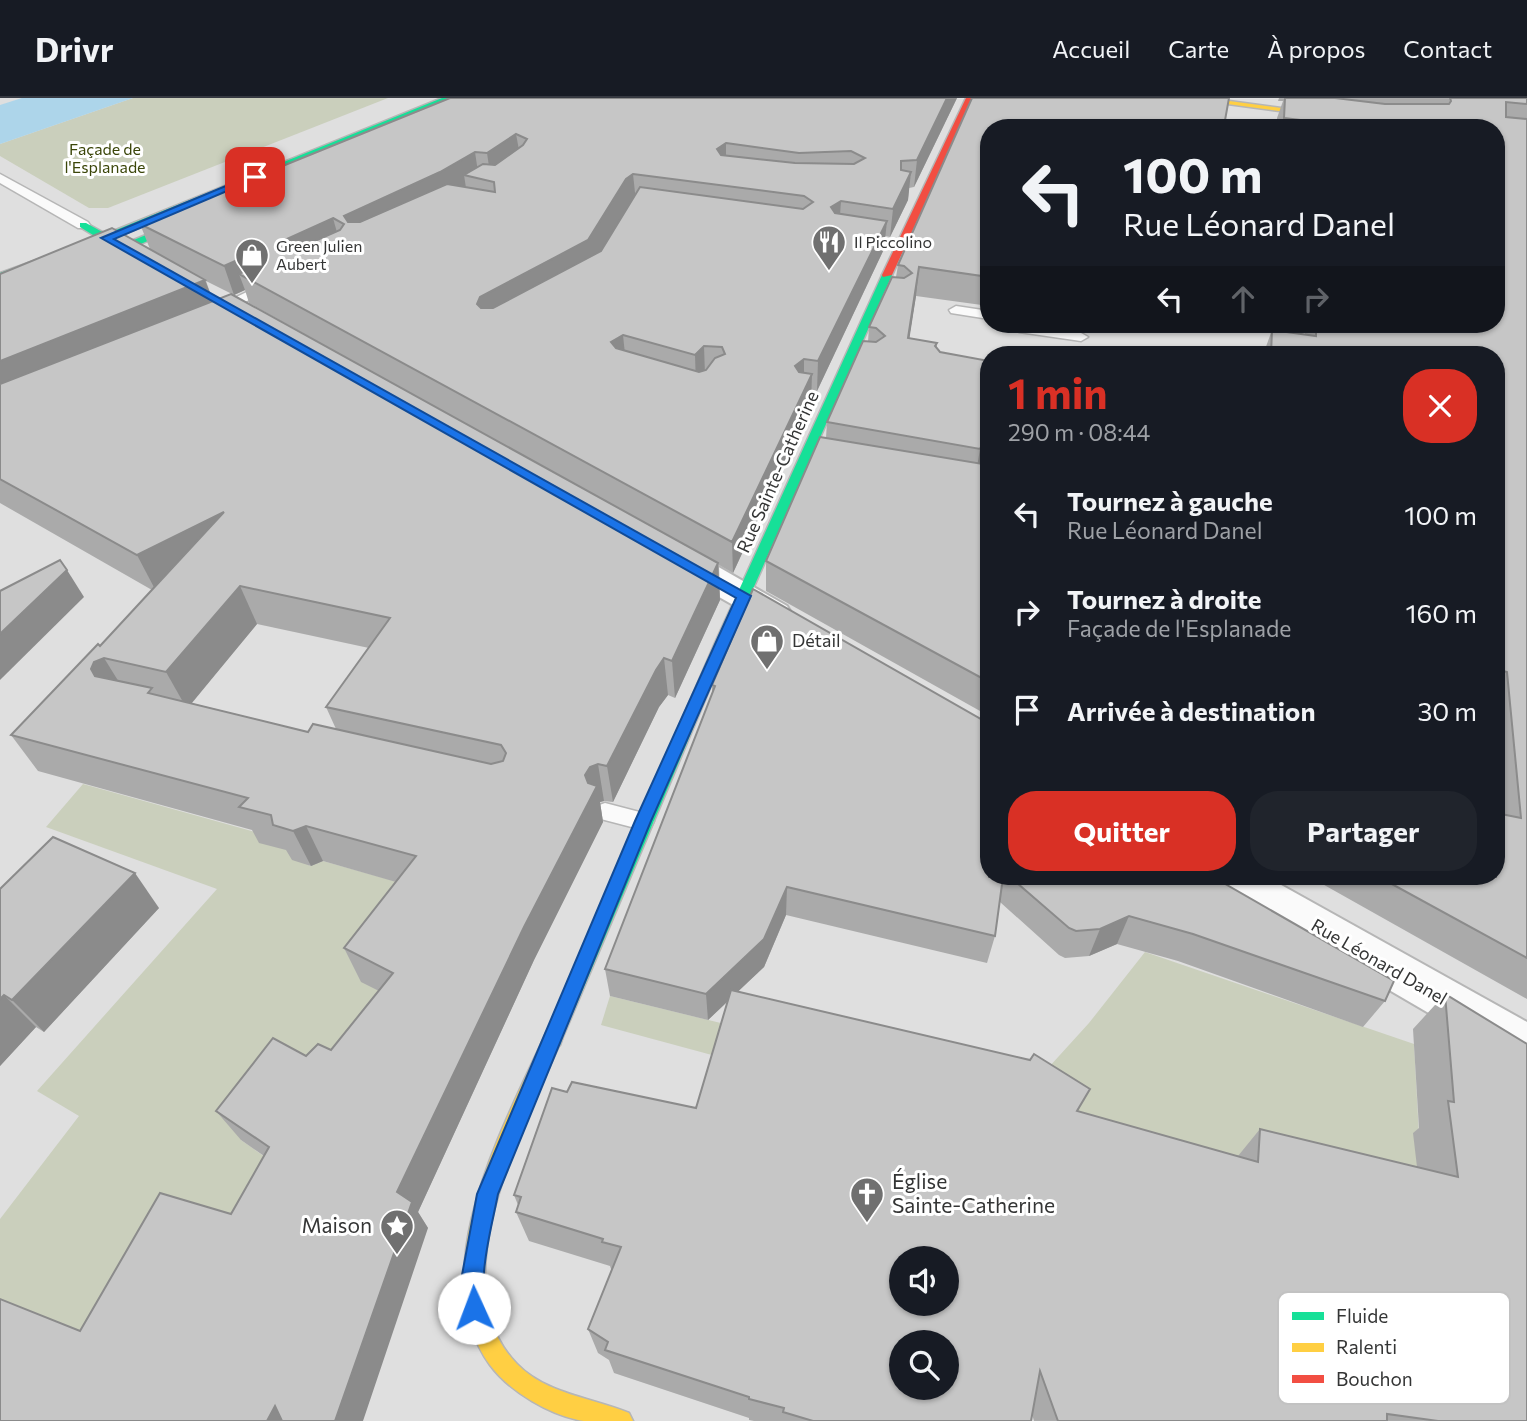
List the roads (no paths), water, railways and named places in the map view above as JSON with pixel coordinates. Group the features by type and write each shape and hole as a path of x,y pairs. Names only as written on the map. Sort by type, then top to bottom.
{"street":[{"name":"Rue Sainte-Catherine","path":"621,1421 535,1391 501,1367 486,1345 474,1308 472,1275 478,1232 488,1194 643,821 744,596 812,458 825,399 855,362 883,299 895,244 970,98"},
{"path":"1187,98 1356,119"},
{"path":"0,295 114,243 455,103"},
{"path":"62,233 108,215"},
{"path":"83,225 150,262"},
{"path":"0,276 114,243"},
{"path":"647,541 801,629"},
{"name":"Rue Léonard Danel","path":"1245,885 1527,1046"}],"lane":[{"path":"0,178 83,225"},
{"path":"956,310 980,313"},
{"path":"1053,333 1081,337"},
{"path":"605,812 643,821"}],"water":[{"path":"22,98 133,98 0,144 0,105"}],"place":[{"name":"Il Piccolino","path":"829,272"},
{"name":"Green Julien Aubert","path":"252,285"},
{"name":"Détail","path":"767,671"},
{"name":"Église Sainte-Catherine","path":"867,1224"},
{"name":"Maison","path":"397,1256"}],"park label":[{"name":"Façade de l'Esplanade","path":"105,158"}]}
